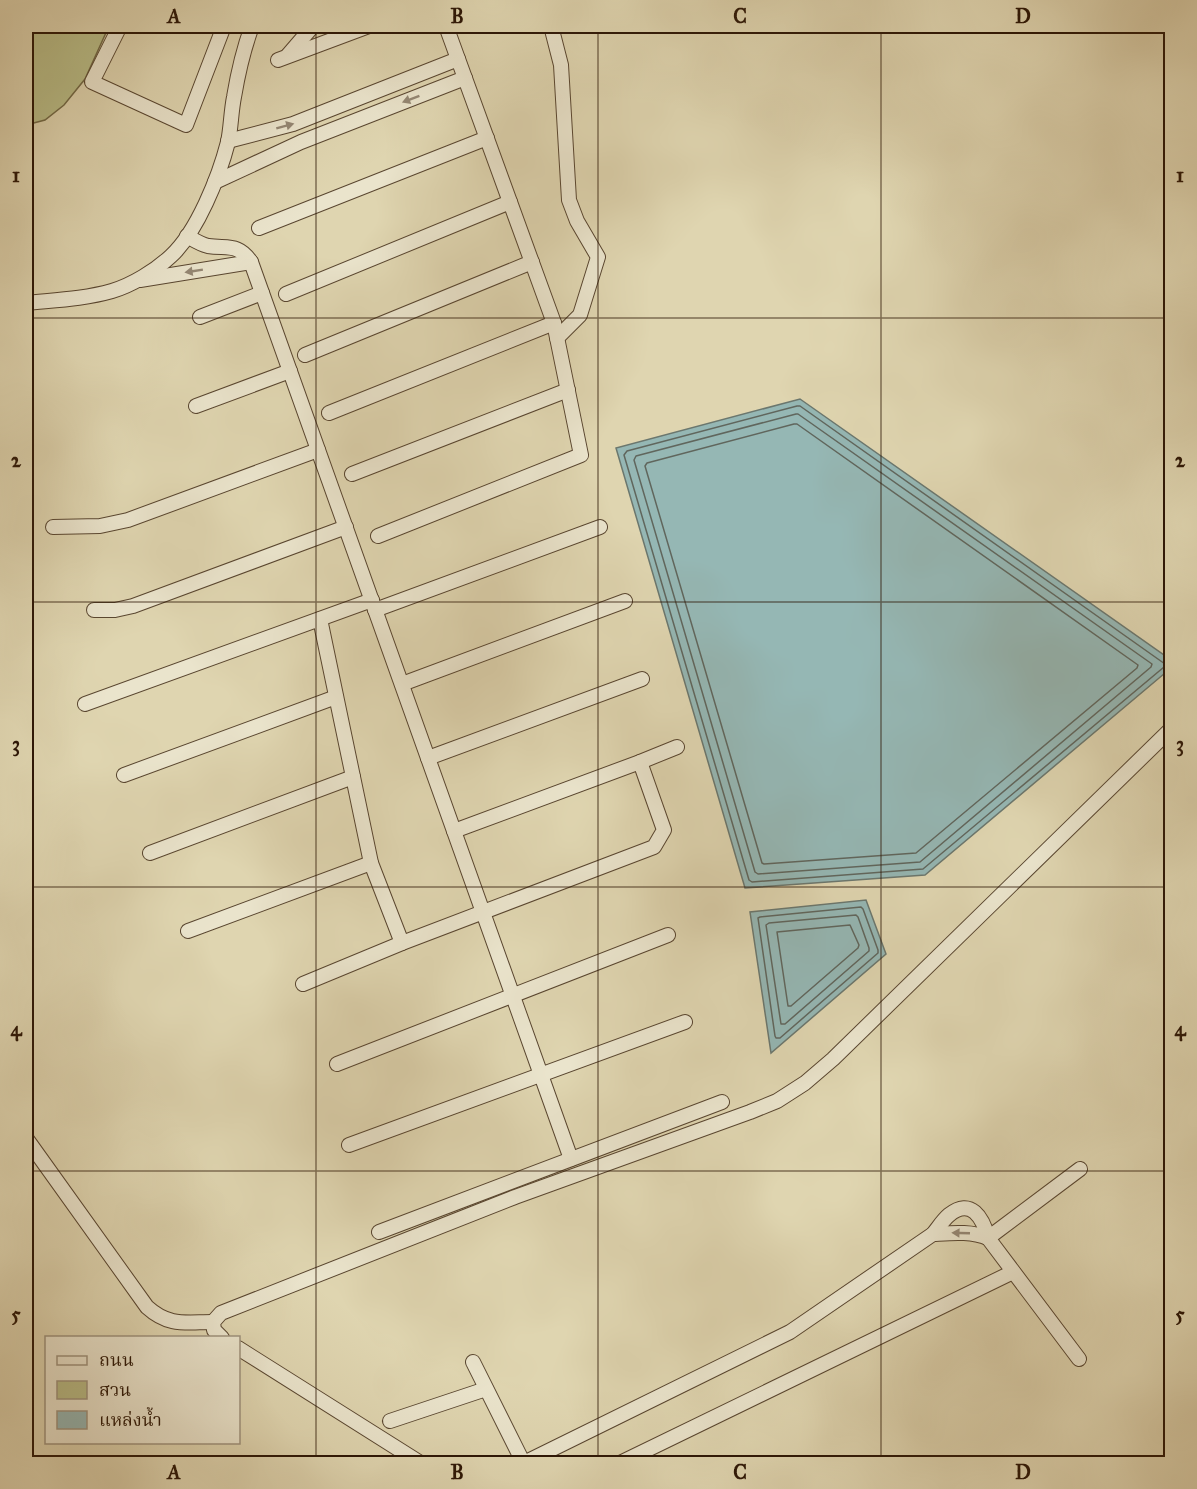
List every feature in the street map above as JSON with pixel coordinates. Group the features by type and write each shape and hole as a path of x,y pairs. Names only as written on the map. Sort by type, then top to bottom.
{"street":[{"path":"120,26 92,82 186,125 224,26"},
{"path":"26,303 82,298 113,291 137,280 171,256 187,236 202,211 215,182 228,141 234,96 246,42 252,26"},
{"path":"313,26 282,59 369,26"},
{"path":"378,536 581,455 554,323 446,26"},
{"path":"551,26 561,65 569,200 577,221 598,257 580,315 557,338"},
{"path":"228,141 293,124 458,59"},
{"path":"215,182 301,142 465,78"},
{"path":"259,228 487,138"},
{"path":"286,294 510,202"},
{"path":"187,236 207,246 235,248 245,254 251,262 571,1159"},
{"path":"305,355 532,261"},
{"path":"137,280 251,262"},
{"path":"200,317 262,293"},
{"path":"329,413 554,323"},
{"path":"196,406 290,371"},
{"path":"352,474 568,390"},
{"path":"53,527 100,526 128,520 318,450"},
{"path":"94,610 115,610 133,606 345,527"},
{"path":"85,704 320,619 374,605 600,527"},
{"path":"402,684 625,601"},
{"path":"320,619 371,862 402,943"},
{"path":"428,758 642,679"},
{"path":"124,775 336,697"},
{"path":"26,1138 147,1307 168,1321 213,1322 221,1313 504,1202 777,1101 805,1083 841,1051 1172,728"},
{"path":"454,831 677,747"},
{"path":"303,984 402,943 654,847 664,830 640,762"},
{"path":"150,853 353,777"},
{"path":"188,931 371,862"},
{"path":"337,1064 668,935"},
{"path":"350,1145 685,1022"},
{"path":"378,1232 722,1102"},
{"path":"988,1238 1080,1169"},
{"path":"511,1464 530,1462 790,1332 933,1234 947,1216 958,1209 966,1208 980,1217 985,1225 988,1238 1079,1359"},
{"path":"933,1234 968,1233 988,1238"},
{"path":"618,1464 1013,1272"},
{"path":"213,1322 214,1330 220,1336"},
{"path":"240,1349 422,1464"},
{"path":"472,1362 530,1462"},
{"path":"390,1421 486,1389"}],"green space":[{"path":"26,26 109,26 85,79 64,105 45,120 26,125"}],"water":[{"path":"800,399 1171,660 1171,668 925,875 745,888 616,448"},
{"path":"866,900 886,954 771,1053 750,912"}]}
